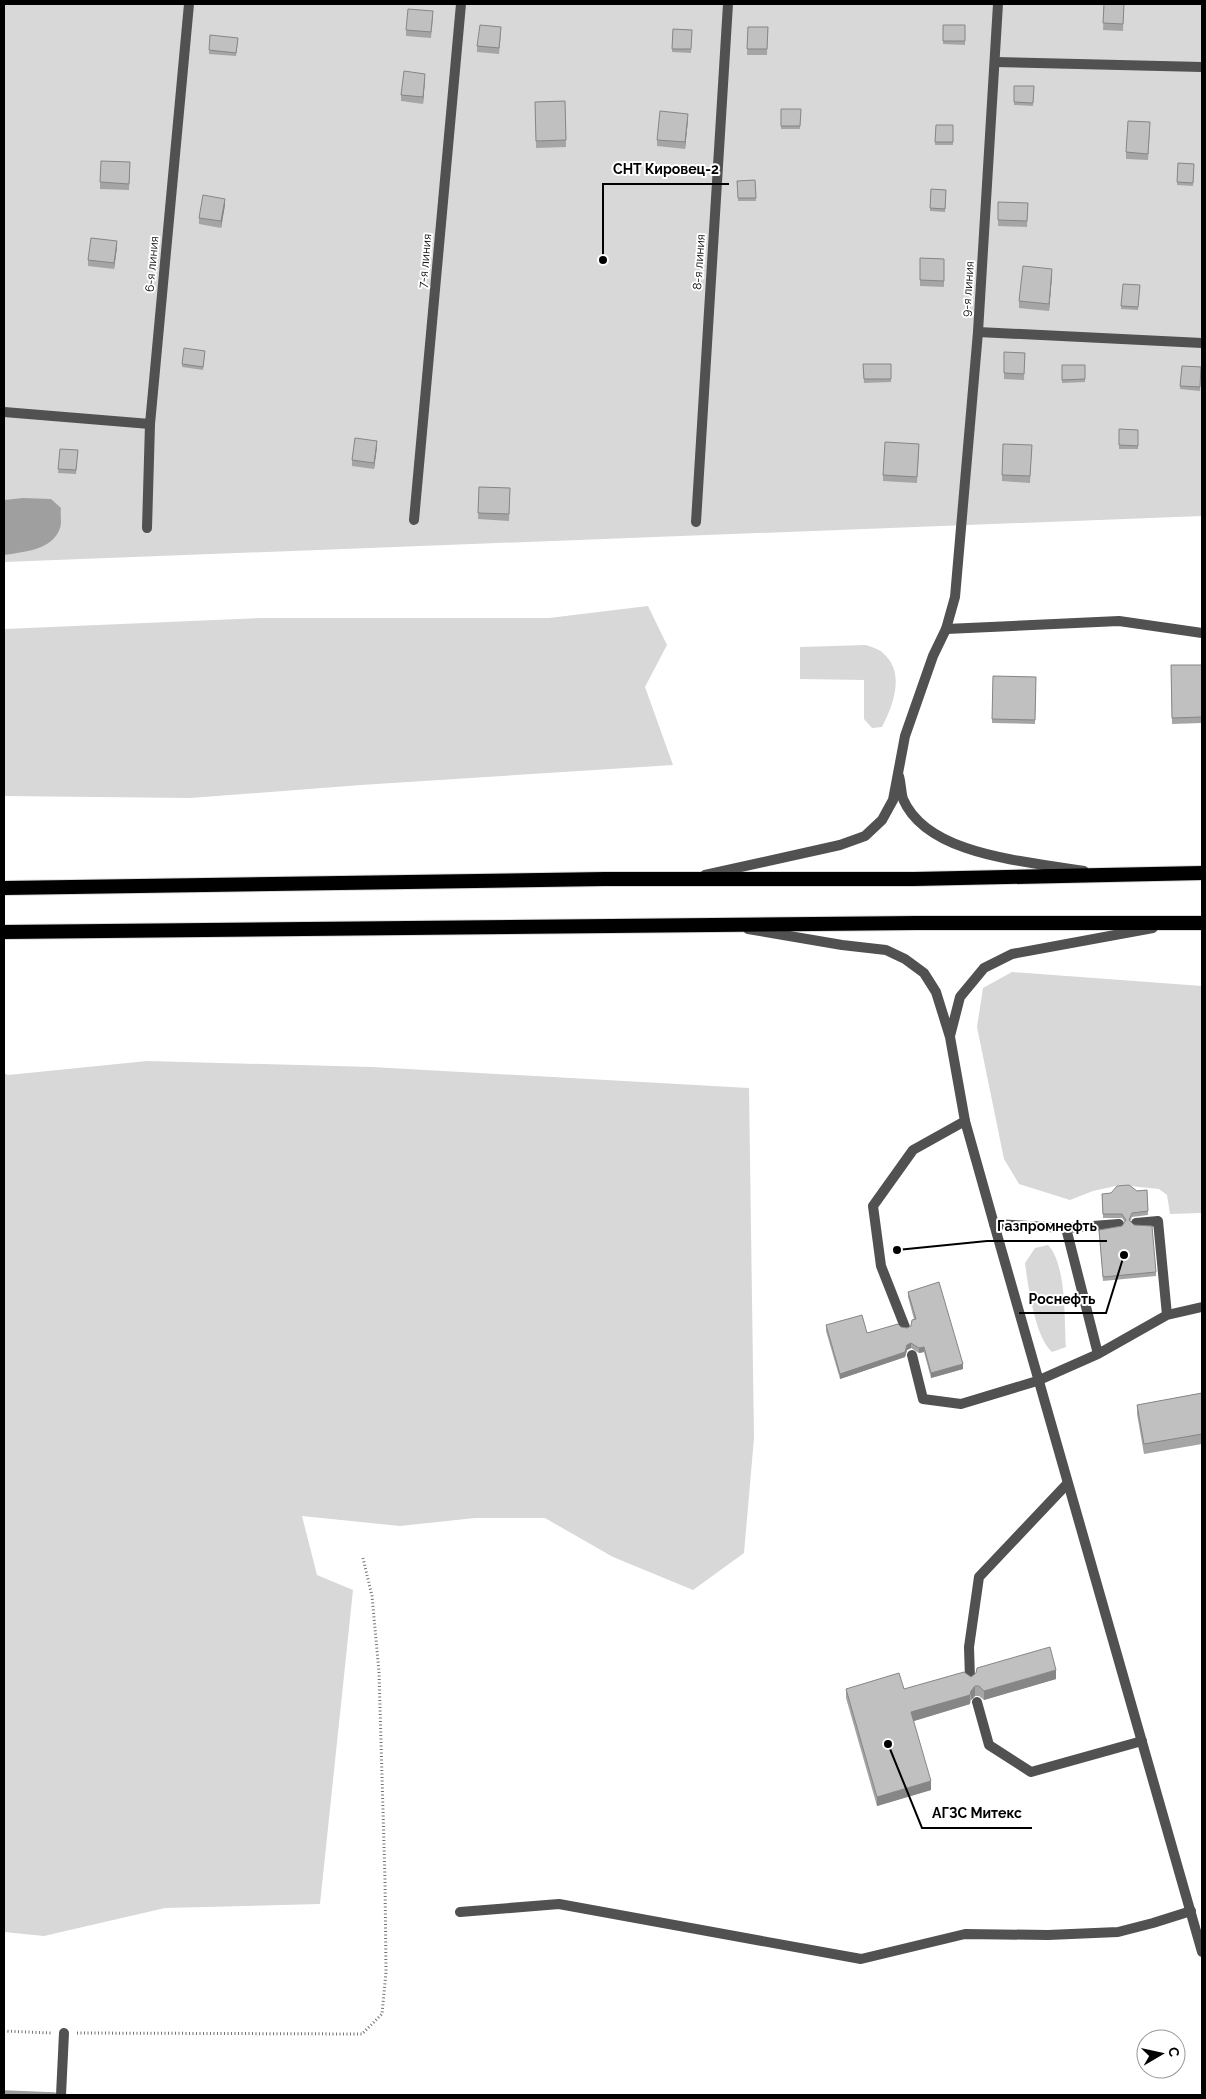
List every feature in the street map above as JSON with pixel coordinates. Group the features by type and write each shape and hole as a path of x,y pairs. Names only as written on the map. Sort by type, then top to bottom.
{"highway":[{"path":"4,888 914,879 1202,873"},
{"path":"4,932 1202,923"}],"street":[{"name":"6-я линия","path":"147,528 150,424 189,4"},
{"name":"7-я линия","path":"414,520 461,4"},
{"name":"8-я линия","path":"696,522 728,4"},
{"name":"9-я линия","path":"686,880 840,845 865,836 882,820 893,800 904,736 933,656 946,629 955,597 978,332 998,4"},
{"path":"995,62 1202,67"},
{"path":"978,332 1202,343"},
{"path":"4,412 150,424"},
{"path":"946,629 1119,621 1202,632"},
{"path":"898,765 903,798 924,827 939,838 970,850 1103,874"},
{"path":"950,1037 960,997 984,968 1012,954 1176,923"},
{"path":"726,926 842,945 886,950 905,959 924,973 932,986 950,1037 965,1121 1037,1381 1202,1952"},
{"path":"905,1327 881,1266 873,1206 914,1150 965,1121"},
{"path":"1136,1222 1158,1221 1167,1315"},
{"path":"994,1224 1066,1228 1119,1224"},
{"path":"1066,1228 1098,1354"},
{"path":"912,1355 923,1399 960,1404 1037,1381 1098,1354 1167,1315 1202,1307"},
{"path":"970,1679 969,1647 979,1576 1067,1484"},
{"path":"977,1702 989,1745 1031,1772 1142,1741"},
{"path":"460,1912 559,1904 861,1959 965,1934 1048,1935 1118,1932 1191,1911"},
{"path":"61,2095 64,2033"}],"path":[{"path":"4,2031 362,2034 382,2014 386,1972 386,1880 378,1672 372,1596 363,1558"}],"shaded area":[{"path":"4,4 1202,4 1202,516 4,562"},
{"path":"23,498 51,499 61,508 60,528 51,541 36,549 4,555 4,500"},
{"path":"648,606 667,645 645,687 673,765 190,798 4,796 4,629 262,618 549,618"},
{"path":"866,645 883,653 890,661 896,679 893,699 882,727 872,728 864,719 864,680 800,679 800,647"},
{"path":"1012,972 1202,986 1202,1213 1170,1214 1167,1195 1159,1189 1120,1185 1093,1191 1070,1200 1019,1184 1004,1159 977,1027 983,988"},
{"path":"147,1061 372,1067 749,1088 754,1438 744,1553 693,1590 613,1557 545,1518 475,1518 400,1526 302,1516 317,1575 353,1590 320,1904 165,1908 44,1936 4,1932 4,1073 8,1075"},
{"path":"1048,1245 1059,1266 1062,1279 1066,1347 1052,1352 1046,1345 1037,1323 1030,1297 1025,1263 1035,1248"}],"building":[{"path":"1104,4 1124,4 1123,24 1103,23"},
{"path":"408,9 433,11 431,32 406,30"},
{"path":"480,25 501,27 499,48 477,46"},
{"path":"943,25 965,25 965,41 943,41"},
{"path":"748,27 768,27 767,49 747,49"},
{"path":"673,29 692,30 691,49 672,49"},
{"path":"210,35 238,38 236,53 209,50"},
{"path":"404,71 425,74 423,97 401,95"},
{"path":"1014,86 1034,86 1033,103 1014,102"},
{"path":"565,101 566,140 536,141 535,102"},
{"path":"781,109 801,109 800,126 781,126"},
{"path":"660,111 688,114 685,142 657,140"},
{"path":"1128,121 1150,122 1148,154 1126,152"},
{"path":"936,125 953,125 953,142 935,142"},
{"path":"101,161 130,162 129,184 100,182"},
{"path":"1178,163 1194,164 1193,183 1177,182"},
{"path":"755,180 756,198 738,198 737,181"},
{"path":"931,189 946,190 945,209 930,208"},
{"path":"203,195 225,199 221,221 199,218"},
{"path":"998,202 1028,203 1027,221 998,220"},
{"path":"91,238 117,241 114,263 88,260"},
{"path":"920,258 944,259 944,281 920,280"},
{"path":"1023,266 1052,269 1049,304 1019,301"},
{"path":"1123,284 1140,285 1138,307 1121,306"},
{"path":"184,348 205,351 203,367 182,364"},
{"path":"1004,352 1025,353 1024,374 1004,373"},
{"path":"863,364 891,364 891,379 864,379"},
{"path":"1062,365 1085,365 1085,379 1062,380"},
{"path":"1182,366 1201,367 1200,387 1180,386"},
{"path":"1119,429 1138,430 1138,446 1119,445"},
{"path":"355,438 377,441 374,463 352,460"},
{"path":"885,442 919,444 917,477 883,475"},
{"path":"1003,444 1032,445 1030,476 1002,475"},
{"path":"60,449 78,450 76,470 58,469"},
{"path":"479,487 510,488 509,514 478,513"},
{"path":"1171,665 1202,665 1202,717 1172,718"},
{"path":"993,676 1036,677 1035,720 992,719"},
{"path":"1129,1185 1137,1191 1147,1190 1148,1211 1132,1213 1129,1220 1134,1225 1152,1226 1156,1272 1103,1277 1099,1230 1122,1226 1126,1220 1122,1214 1103,1214 1102,1194 1111,1193 1117,1186"},
{"path":"939,1282 963,1364 931,1373 924,1347 919,1348 911,1343 907,1345 905,1352 840,1374 826,1325 862,1315 867,1333 898,1324 901,1327 907,1328 911,1326 912,1320 916,1319 908,1292"},
{"path":"1202,1393 1202,1434 1144,1444 1137,1405"},
{"path":"1050,1647 1056,1670 984,1691 979,1686 975,1686 970,1695 911,1712 931,1781 877,1797 846,1689 899,1673 904,1689 964,1672 971,1677 976,1673 977,1668"}],"waterway":[{"path":"4,2093 54,2095"}],"place":[{"name":"СНТ Кировец-2","path":"603,260"},
{"name":"Газпромнефть","path":"897,1250"},
{"name":"Роснефть","path":"1124,1255"},
{"name":"АГЗС Митекс","path":"888,1744"}]}
